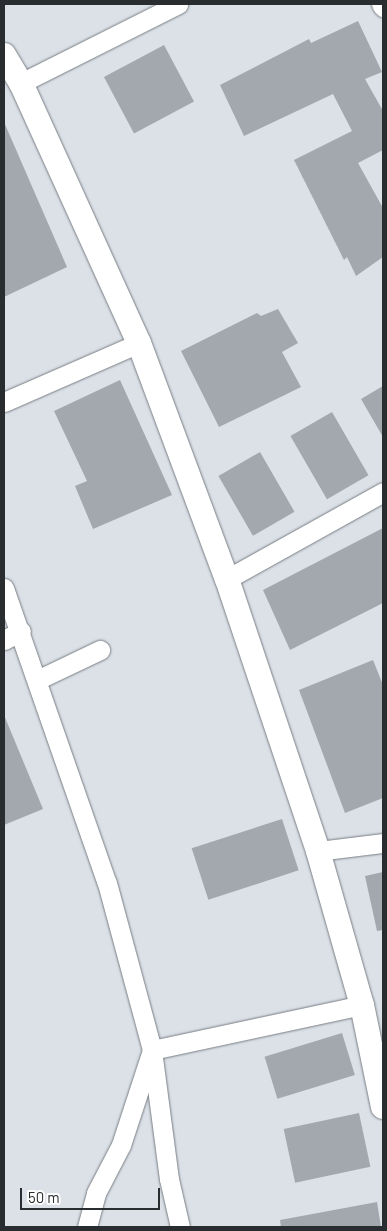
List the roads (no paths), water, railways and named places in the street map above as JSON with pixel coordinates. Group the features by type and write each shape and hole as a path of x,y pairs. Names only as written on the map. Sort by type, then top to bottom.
{"street":[{"path":"21,83 178,4"},
{"path":"4,55 21,83 139,343 227,579 318,851 362,1005 383,1107"},
{"path":"4,402 139,343"},
{"path":"227,579 383,492"},
{"path":"4,588 21,632 107,883 152,1050 169,1180 180,1227"},
{"path":"4,640 21,632"},
{"path":"37,680 100,650"},
{"path":"318,851 383,843"},
{"path":"152,1050 362,1005"},
{"path":"87,1227 96,1193 121,1145 152,1050"}]}
